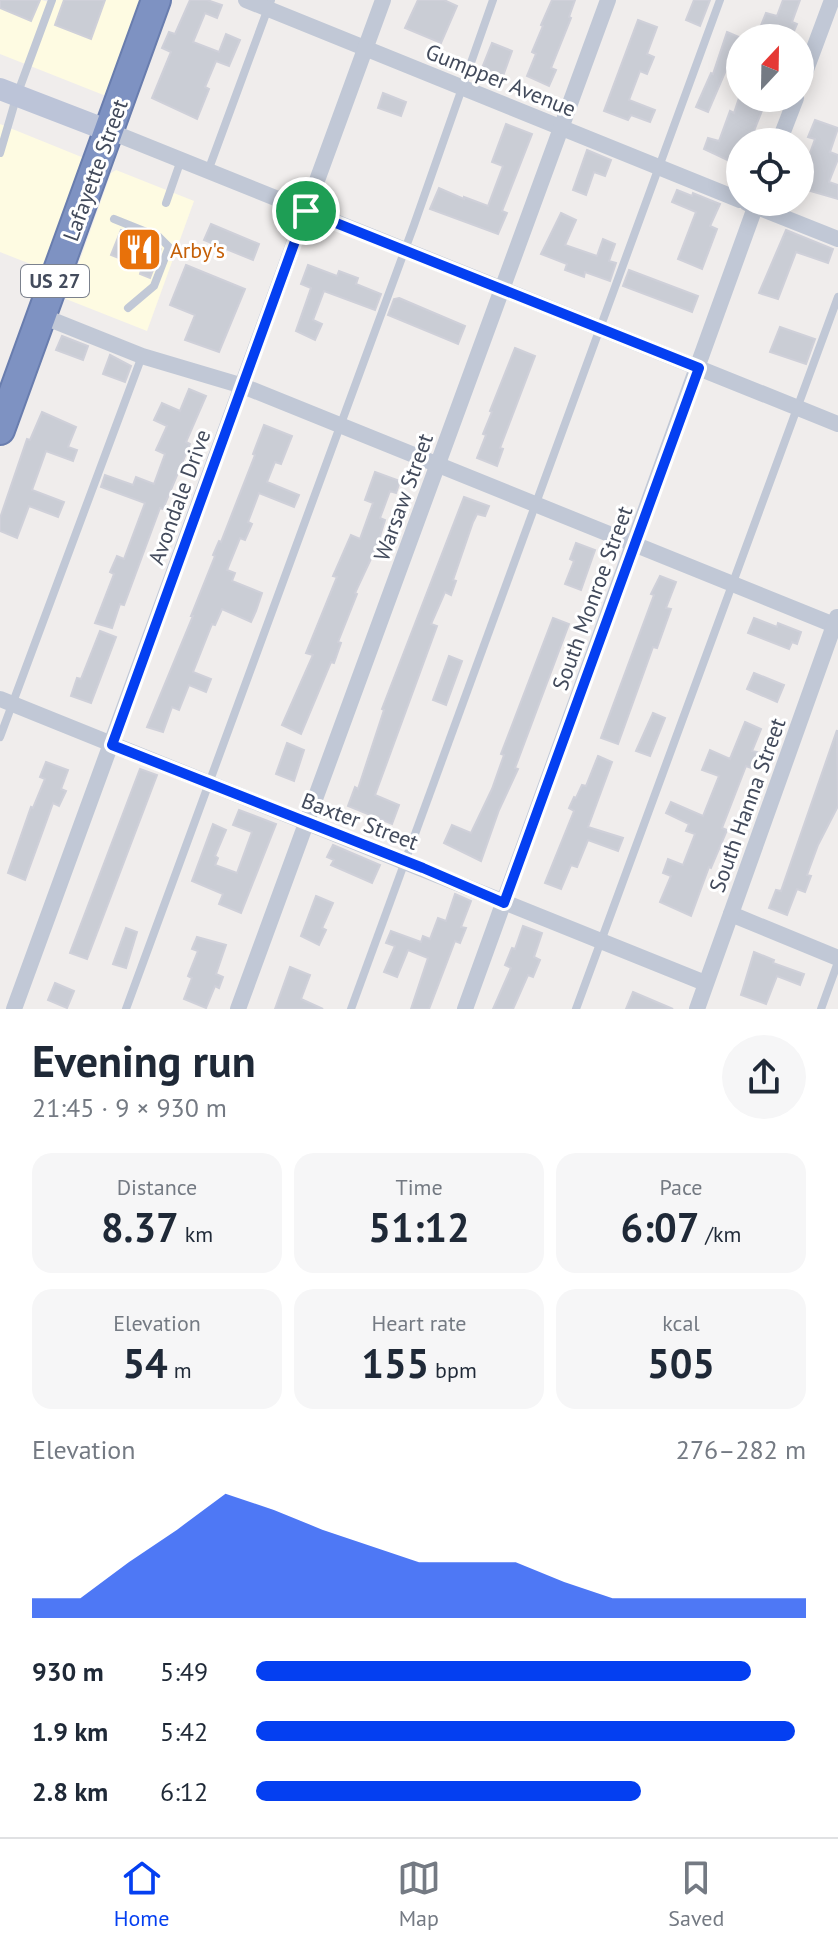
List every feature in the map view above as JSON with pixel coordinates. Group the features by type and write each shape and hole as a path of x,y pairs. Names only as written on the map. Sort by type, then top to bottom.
{"highway":[{"name":"Lafayette Street","path":"0,430 156,0"}],"street":[{"name":"Gumpper Avenue","path":"246,0 269,4 365,48 726,193"},
{"name":"Avondale Drive","path":"14,1009 383,0"},
{"name":"Warsaw Street","path":"238,1009 608,0"},
{"path":"814,48 832,0"},
{"path":"8,92 838,424"},
{"name":"South Monroe Street","path":"465,1009 699,368 746,216"},
{"name":"Gumpper Avenue","path":"783,216 838,239"},
{"path":"42,316 116,339 142,356 243,386 732,584 836,620"},
{"name":"South Hanna Street","path":"697,1009 836,620"},
{"name":"Baxter Street","path":"6,702 705,983"},
{"path":"731,914 838,960"}],"lane":[{"path":"0,153 8,92 52,0"},
{"path":"126,1009 464,88 493,0"},
{"path":"351,1009 720,0"},
{"path":"208,171 269,4"},
{"path":"166,203 181,160"},
{"path":"114,219 159,237 169,247 154,286 128,308"},
{"path":"576,1009 838,297"},
{"path":"0,737 6,702 142,356"},
{"path":"821,1009 838,960"}],"shaded area":[{"path":"0,0 42,0 54,4 56,0 140,0 106,96 0,54"},
{"path":"0,124 84,158 43,269 0,252"},
{"path":"116,170 194,201 147,331 66,299 111,173"}],"building":[{"path":"0,0 40,0 31,21 0,8"},
{"path":"64,0 105,0 91,39 55,25"},
{"path":"190,0 207,0 222,5 217,18 205,13 193,42 219,52 226,34 240,40 229,66 216,61 197,119 152,98 171,52 162,48 169,32 175,34"},
{"path":"418,0 444,0 457,6 441,43 405,28"},
{"path":"552,0 575,0 551,68 556,70 549,86 527,76 536,54 532,52"},
{"path":"694,0 710,0 700,26 686,20"},
{"path":"783,0 800,0 792,22 797,24 762,24 766,13 777,16"},
{"path":"638,20 657,27 647,54 654,57 647,74 640,71 629,100 655,110 650,122 631,115 628,120 604,111"},
{"path":"726,35 726,70 708,112 696,107 713,74"},
{"path":"492,43 512,51 503,76 482,68"},
{"path":"383,93 406,102 401,116 378,108"},
{"path":"730,112 761,112 755,128 726,128 726,159 704,149 708,138 719,141"},
{"path":"815,120 838,128 830,152 838,155 838,159 829,182 838,185 838,199 814,192 815,139 812,128"},
{"path":"506,124 532,134 502,211 507,213 498,234 430,209 439,188 488,206 503,166 492,162"},
{"path":"587,150 611,160 605,176 594,172 586,195 573,190"},
{"path":"677,190 720,204 710,226 717,229 702,269 678,259 696,212 672,202"},
{"path":"561,213 576,220 565,245 597,256 603,239 615,244 609,261 616,263 610,281 585,272 584,277 565,270 567,264 541,254"},
{"path":"211,224 259,244 253,260 204,240"},
{"name":"Arby's","path":"121,230 155,243 161,249 150,278 140,274 142,267 111,255"},
{"path":"786,230 833,249 828,263 796,252 778,299 759,293"},
{"path":"186,265 245,289 219,352 185,340 195,315 170,305"},
{"path":"308,265 337,276 339,271 358,278 356,284 381,294 375,310 324,291 313,320 322,324 315,340 296,331 311,288 301,284"},
{"path":"629,270 698,296 692,312 623,286"},
{"path":"399,298 465,326 458,344 388,315 394,299"},
{"path":"780,327 815,339 806,364 770,352"},
{"path":"62,336 88,346 83,360 56,350"},
{"path":"515,348 535,356 500,448 503,449 497,466 477,458 486,435 483,434 490,411"},
{"path":"110,355 131,366 125,382 103,374"},
{"path":"189,389 206,396 186,442 190,444 163,509 160,508 124,605 120,604 112,628 95,623 114,574 110,572 117,556 124,559 145,503 101,487 105,475 133,485 136,477 154,484 165,454 156,450 167,426 154,420 162,403 180,411"},
{"path":"42,412 76,427 68,447 77,450 73,461 46,451 32,490 64,502 58,517 29,506 17,538 0,531 0,518 27,439 30,440"},
{"path":"264,425 292,436 281,464 275,462 267,482 299,495 294,507 259,493 248,522 252,524 245,540 240,538 227,570 235,573 232,581 262,593 256,611 251,622 222,609 215,625 212,624 193,672 211,679 206,692 189,685 179,710 172,707 163,732 147,727 193,616 213,555 221,542"},
{"path":"375,472 400,481 396,493 390,491 380,518 385,520 377,546 355,593 334,663 331,662 301,734 282,725 313,655 306,653 337,577 333,576 351,535 360,539 373,503 365,500"},
{"path":"464,497 489,506 485,516 477,514 473,522 453,580 456,581 451,595 445,592 431,624 437,626 375,795 399,805 392,824 348,806 355,787 358,789 382,709"},
{"path":"576,543 595,550 581,590 565,584 574,561 570,559"},
{"path":"660,576 676,582 666,608 671,609 657,648 653,647 618,744 601,738"},
{"path":"553,618 569,624 515,768 518,769 481,861 444,843 452,825 471,833 492,789 504,755 501,754"},
{"path":"754,618 801,632 797,644 792,642 789,649 748,633"},
{"path":"100,631 116,637 91,703 71,696"},
{"path":"449,656 462,661 446,705 433,700"},
{"path":"754,673 784,685 777,702 747,689"},
{"path":"653,713 665,718 650,756 636,751"},
{"path":"745,722 761,729 752,751 757,752 751,768 746,766 722,828 727,830 691,916 660,902 671,876 663,873 668,859 683,865 695,834 686,831 689,824 666,813 671,802 703,816 719,776 702,770 710,750 730,759"},
{"path":"837,730 838,806 818,845 807,875 811,876 805,892 797,889 787,915 769,908 776,890 781,891"},
{"path":"287,743 304,750 294,781 276,774"},
{"path":"598,756 612,762 588,827 623,838 618,851 588,840 577,867 571,865 561,889 545,883 574,811 569,808 582,785 586,786"},
{"path":"46,762 68,770 61,789 66,791 59,806 53,803 25,880 8,873 31,807 45,779 40,777"},
{"path":"140,769 157,775 87,959 70,953"},
{"path":"239,810 276,824 241,913 219,904 223,894 192,881 213,824 226,830 215,856 218,858 215,865 237,873 252,832 233,825"},
{"path":"333,845 380,865 372,883 331,865 334,860 327,857"},
{"path":"455,894 471,901 461,927 466,928 460,943 455,941 429,1009 411,1009 428,958 408,950 397,977 384,972 395,946 386,943 391,931 421,942 423,936 430,939 438,918 446,921"},
{"path":"316,896 333,903 322,928 326,930 319,945 301,936"},
{"path":"523,926 542,933 534,957 540,960 533,977 528,975 513,1009 493,1009 511,968 505,965"},
{"path":"126,928 137,932 126,968 113,964"},
{"path":"197,937 226,945 216,974 223,977 219,988 215,986 206,1008 184,999 192,978 188,976 198,951 192,949"},
{"path":"754,952 774,960 773,963 804,974 800,985 777,976 766,1004 741,995"},
{"path":"290,967 310,975 301,999 323,1009 275,1009"},
{"path":"55,983 74,991 67,1008 48,1000"},
{"path":"633,992 673,1009 626,1009"}],"place":[{"name":"Arby's","path":"139,250"}],"route":[{"path":"306,211 699,368 504,903 112,745 306,211"}]}
